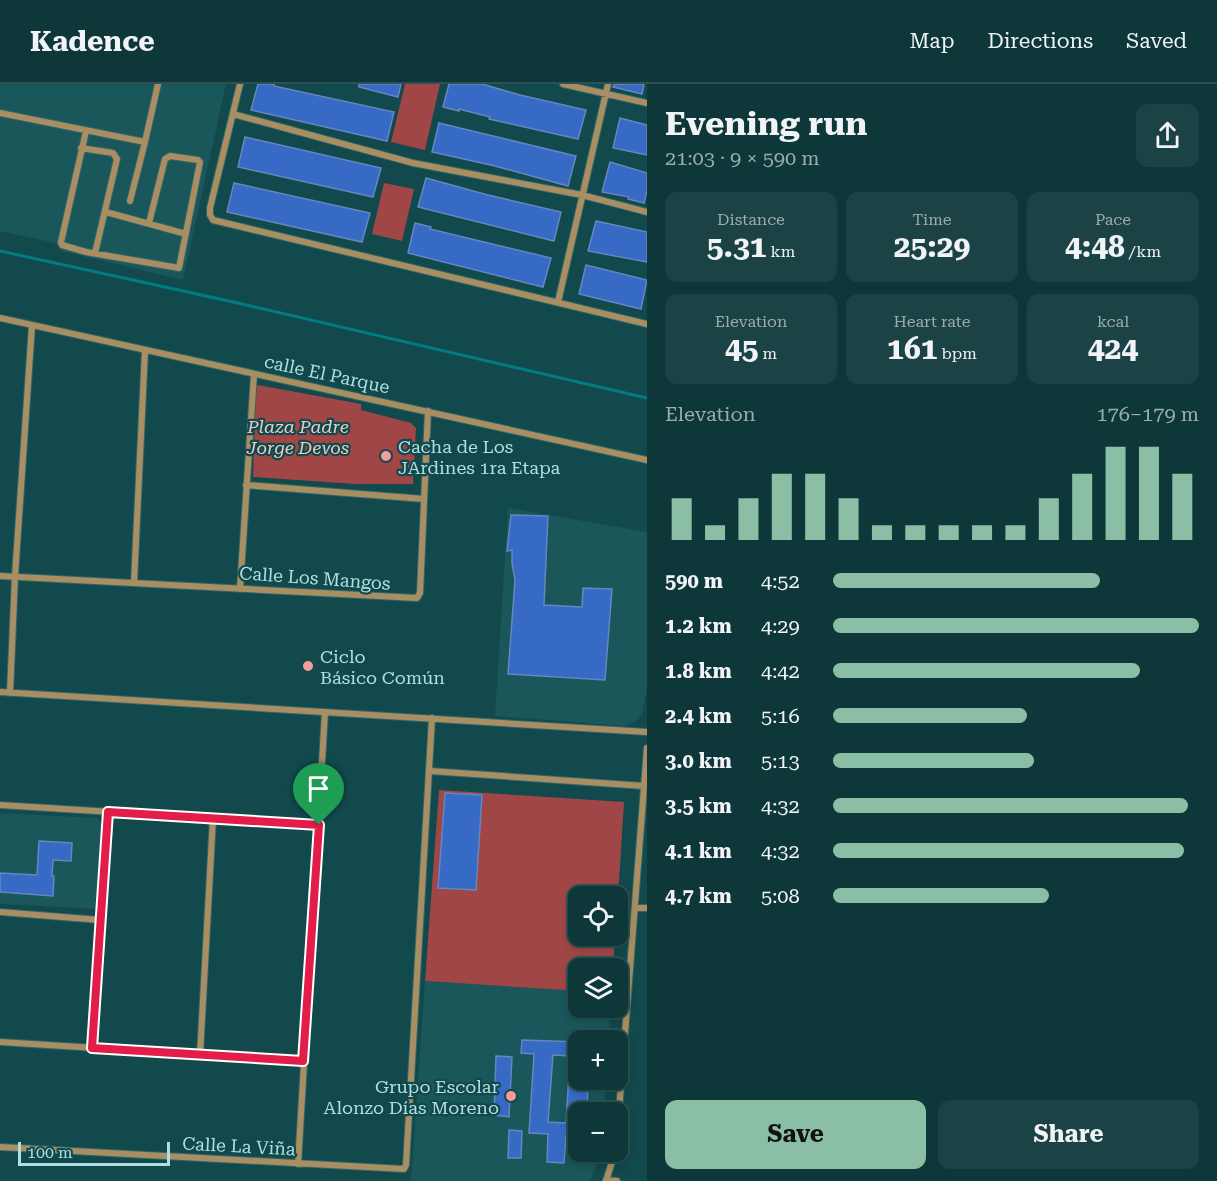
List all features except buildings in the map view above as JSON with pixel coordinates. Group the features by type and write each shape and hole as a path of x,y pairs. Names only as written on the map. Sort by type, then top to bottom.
{"street":[{"path":"130,201 146,142 158,84"},
{"path":"240,84 210,208 213,220 647,324"},
{"path":"563,84 647,103"},
{"path":"558,302 608,84"},
{"path":"0,112 146,142"},
{"path":"233,114 413,163 582,195 647,212"},
{"path":"86,131 61,242 65,247 177,268 180,266 200,162 195,159 170,156 165,159 149,223"},
{"path":"81,148 113,153 117,159 95,253"},
{"path":"106,212 186,234"},
{"name":"calle El Parque","path":"0,318 647,460"},
{"path":"10,693 15,576 32,325"},
{"path":"134,583 145,350"},
{"path":"240,589 254,374"},
{"name":"Calle Los Mangos","path":"15,576 417,598 420,593 428,411"},
{"path":"246,485 424,499"},
{"path":"0,576 15,576"},
{"path":"0,692 647,732"},
{"path":"298,1164 325,712"},
{"path":"432,717 430,771 644,786"},
{"path":"620,1102 647,748"},
{"name":"Calle La Viña","path":"0,1147 404,1169 430,771"},
{"path":"0,805 319,825"},
{"path":"92,1048 108,812"},
{"path":"200,1055 213,818"},
{"path":"635,908 647,908"},
{"path":"0,912 100,920"},
{"path":"0,1042 303,1061"},
{"path":"612,1162 606,1180 617,1181"}],"shaded area":[{"path":"0,84 226,84 183,280 61,251 55,243 0,231"},
{"path":"508,508 647,532 647,688 642,714 635,722 624,726 495,716"},
{"path":"0,813 98,818 102,824 95,909 0,904"},
{"name":"Grupo Escolar Alonzo Días Moreno","path":"425,981 568,990 568,1018 609,1018 609,1030 568,1030 568,1090 605,1090 605,1102 568,1102 568,1162 598,1162 590,1181 411,1181"}],"green space":[{"path":"405,84 440,84 425,150 391,142"},
{"path":"384,183 414,189 402,241 372,234"},
{"name":"Plaza Padre Jorge Devos","path":"258,385 361,404 361,410 411,423 416,428 413,484 355,484 253,477 256,388"},
{"path":"439,790 624,802 619,886 568,886 568,946 614,946 614,958 568,958 568,990 425,981"}],"waterway":[{"path":"0,251 229,301 647,398"}],"place":[{"name":"Cacha de Los JArdines 1ra Etapa","path":"386,456"},
{"name":"Ciclo Básico Común","path":"308,666"},
{"name":"Grupo Escolar Alonzo Días Moreno","path":"511,1096"}],"route":[{"path":"108,812 319,825 303,1061 92,1048 108,812"}]}
